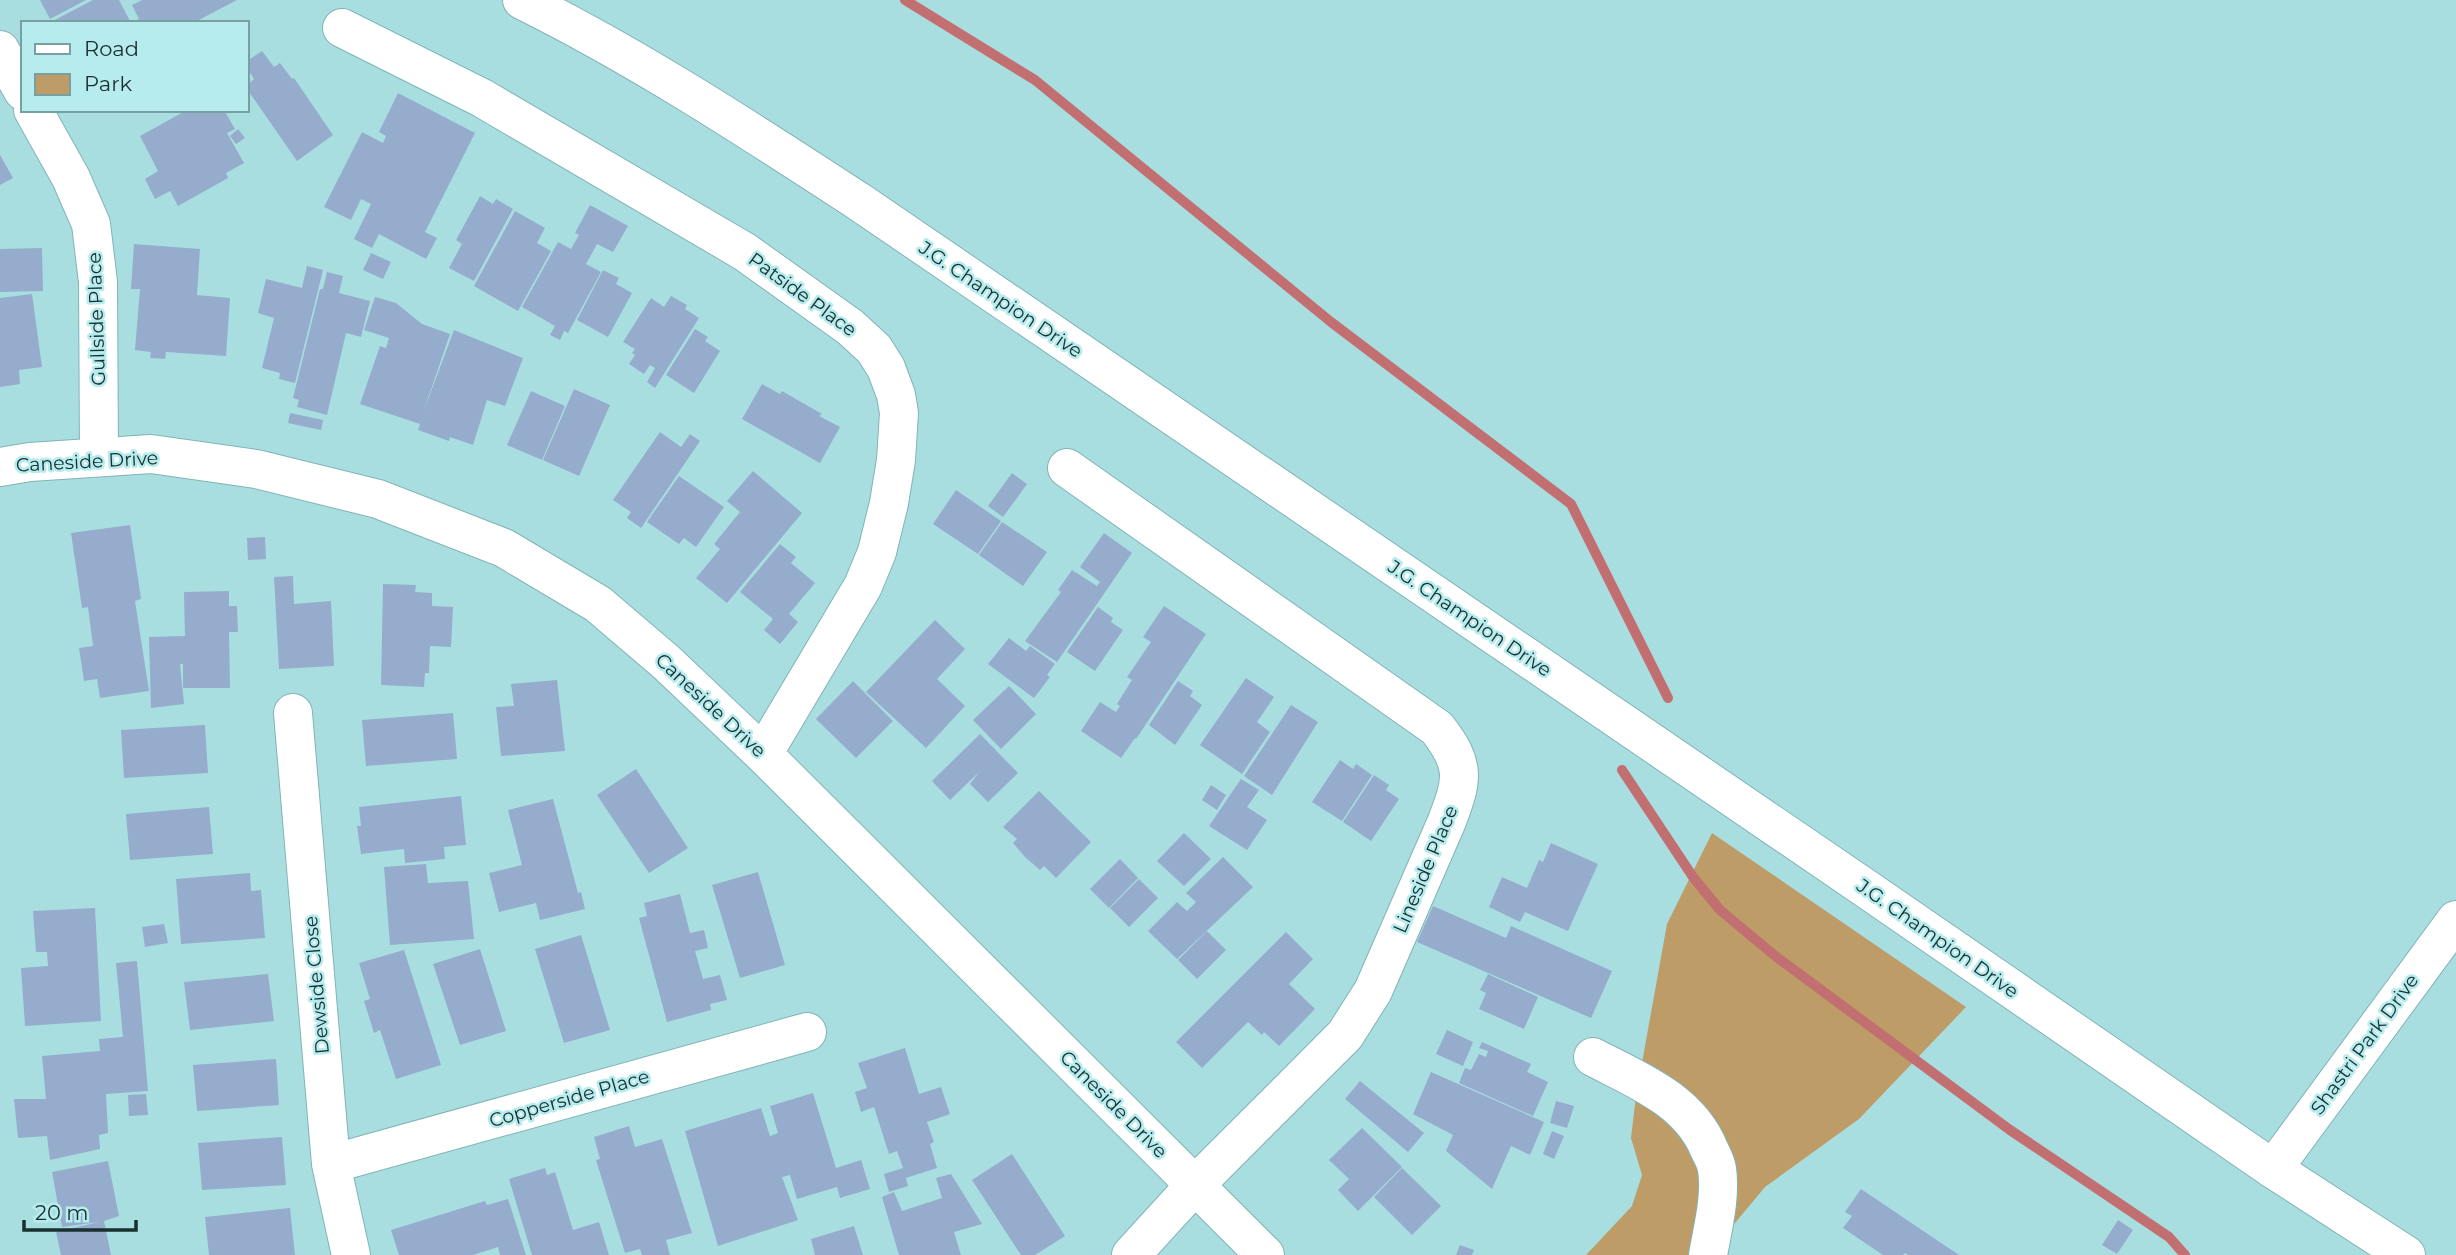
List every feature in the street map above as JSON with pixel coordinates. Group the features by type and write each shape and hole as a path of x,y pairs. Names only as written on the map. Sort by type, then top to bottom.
{"street":[{"name":"J.G. Champion Drive","path":"522,0 564,20 704,101 858,201 2273,1169 2406,1255"},
{"name":"Patside Place","path":"342,28 482,98 745,252 850,327 874,349 886,368 896,395 899,413 891,492 877,552 863,586 763,754"},
{"path":"0,50 21,87"},
{"name":"Gullside Place","path":"34,112 71,178 91,224 98,282 99,457"},
{"name":"Caneside Drive","path":"0,467 151,454 256,469 378,499 504,548 598,604 666,662 763,754 1265,1255"},
{"name":"Lineside Place","path":"1067,468 1437,728 1451,746 1460,766 1457,793 1447,821 1373,991 1345,1035 1195,1185 1131,1255"},
{"name":"Dewside Close","path":"293,713 331,1164 351,1255"},
{"name":"Shastri Park Drive","path":"2273,1169 2456,920"},
{"name":"Copperside Place","path":"331,1164 807,1032"},
{"path":"1593,1057 1653,1088 1680,1107 1703,1133 1717,1168 1717,1208 1708,1255"}],"green space":[{"path":"1712,833 1966,1007 1859,1119 1765,1187 1730,1229 1722,1255 1586,1255 1632,1206 1642,1175 1631,1138 1667,924"}],"building":[{"path":"40,0 86,0 50,19"},
{"path":"93,0 119,0 130,21 53,21"},
{"path":"142,0 237,0 197,21 135,21 139,19 132,5"},
{"path":"262,51 274,67 280,63 292,79 294,78 333,135 297,161 248,90 248,84 254,79 248,70 248,60"},
{"path":"398,93 475,133 425,232 437,238 426,259 379,234 372,248 354,239 371,204 361,199 351,220 324,207 362,132 383,143 386,136 379,132"},
{"path":"183,112 225,112 235,129 227,133 244,163 226,173 228,178 178,206 170,191 155,199 145,179 158,171 140,136"},
{"path":"238,129 245,138 236,144 230,136"},
{"path":"0,155 13,178 0,185"},
{"path":"480,196 493,204 496,199 513,209 474,281 449,268 462,244 456,240"},
{"path":"590,205 628,226 613,252 597,244 586,264 601,272 568,333 564,331 560,340 550,335 555,326 522,307 558,242 571,249 579,235 575,233"},
{"path":"515,211 545,228 537,243 551,251 518,311 474,286"},
{"path":"134,244 200,249 197,295 230,298 226,356 166,352 165,359 150,358 151,352 135,350 140,289 131,289"},
{"path":"42,248 43,291 0,292 0,249"},
{"path":"371,253 391,262 383,279 363,270"},
{"path":"307,266 323,270 295,383 279,379 280,373 262,368 274,318 258,313 266,279 302,288"},
{"path":"603,270 619,278 616,284 632,293 608,337 577,320"},
{"path":"327,272 343,276 339,293 370,301 361,337 346,333 327,415 297,407 299,400 293,398 320,289 323,289"},
{"path":"32,294 42,367 19,370 20,384 0,387 0,298"},
{"path":"671,296 687,305 685,309 699,318 655,388 647,382 655,368 650,365 644,374 629,364 635,355 632,353 635,349 623,342 651,298 664,307"},
{"path":"375,297 396,303 422,324 450,334 423,413 454,330 523,358 505,406 487,400 473,445 450,437 449,441 418,430 420,424 360,404 380,346 386,348 389,338 364,330"},
{"path":"695,329 708,337 705,341 720,351 694,393 666,375"},
{"path":"762,384 780,394 782,391 840,427 820,463 742,419"},
{"path":"574,389 610,405 579,476 543,460"},
{"path":"531,391 565,406 542,460 507,445"},
{"path":"290,413 323,420 321,430 288,423"},
{"path":"660,432 681,447 690,434 700,441 641,528 627,518 631,512 613,500"},
{"path":"753,471 802,513 727,603 696,578 720,549 714,544 740,512 727,501"},
{"path":"1012,473 1027,484 1003,517 988,506"},
{"path":"679,476 724,507 696,547 684,538 679,544 647,522"},
{"path":"956,490 1001,521 978,554 933,524"},
{"path":"1002,522 1047,552 1023,586 979,555"},
{"path":"130,525 141,599 135,601 149,691 100,698 97,679 84,681 79,648 93,646 88,607 82,608 71,533"},
{"path":"1104,533 1132,553 1057,662 1025,641 1061,592 1058,590 1072,570 1097,586 1100,582 1080,567"},
{"path":"265,537 266,559 248,560 247,538"},
{"path":"780,544 796,557 791,563 815,583 789,614 798,622 780,644 764,630 773,619 740,592"},
{"path":"293,576 294,604 331,601 334,666 279,669 274,577"},
{"path":"383,584 416,585 415,592 432,593 432,606 453,607 451,647 430,646 429,673 425,673 424,687 381,685"},
{"path":"229,591 229,606 237,606 238,632 229,632 230,688 183,688 183,664 180,664 184,704 151,708 149,637 185,636 184,592"},
{"path":"1164,606 1206,634 1121,758 1081,731 1100,702 1116,712 1120,706 1117,704 1132,680 1127,677 1151,642 1143,637"},
{"path":"1098,607 1113,618 1111,622 1123,630 1095,671 1067,652"},
{"path":"935,620 965,649 937,679 965,706 926,748 866,692"},
{"path":"1009,638 1026,651 1030,646 1055,664 1047,675 1050,677 1034,698 988,664"},
{"path":"1246,678 1274,697 1257,722 1270,732 1242,774 1200,745"},
{"path":"557,680 565,751 501,756 496,707 514,706 511,684"},
{"path":"853,681 893,721 856,758 816,719"},
{"path":"1178,681 1193,691 1190,696 1202,705 1175,745 1149,725"},
{"path":"1009,686 1036,714 1001,749 973,720"},
{"path":"1291,705 1318,722 1272,795 1244,776"},
{"path":"453,713 457,759 366,766 362,720"},
{"path":"205,725 208,773 124,778 121,730"},
{"path":"980,734 1018,773 988,802 970,784 979,772 950,800 932,781"},
{"path":"1340,760 1353,769 1356,764 1372,775 1342,821 1312,802"},
{"path":"636,769 688,848 649,873 597,795"},
{"path":"1374,775 1389,785 1386,790 1399,799 1371,841 1343,822"},
{"path":"1241,779 1259,790 1247,807 1267,820 1247,850 1209,826"},
{"path":"1211,785 1226,795 1217,810 1202,800"},
{"path":"1039,791 1091,842 1056,878 1044,866 1040,870 1025,857 1013,843 1017,839 1003,827"},
{"path":"461,796 466,845 444,847 445,859 405,863 404,849 361,854 357,826 361,826 359,807"},
{"path":"553,799 578,893 581,892 585,909 540,920 536,903 499,912 489,873 522,865 508,810"},
{"path":"209,807 213,854 130,860 126,814"},
{"path":"1184,833 1211,859 1184,886 1157,861"},
{"path":"1551,843 1598,864 1568,931 1525,912 1520,922 1489,907 1502,877 1527,888 1539,860 1543,862"},
{"path":"1223,857 1253,887 1177,959 1148,931 1177,902 1187,911 1196,902 1186,893"},
{"path":"1120,859 1138,878 1109,908 1090,889"},
{"path":"426,864 428,883 468,881 474,939 390,945 384,867"},
{"path":"758,872 785,965 740,978 712,885"},
{"path":"250,873 251,891 261,890 265,938 181,944 176,879"},
{"path":"1139,879 1158,898 1129,927 1110,908"},
{"path":"680,894 690,933 704,930 708,948 695,951 703,979 720,975 727,1000 710,1004 711,1010 667,1022 639,918 647,916 644,903"},
{"path":"1433,906 1506,938 1511,926 1612,971 1591,1018 1417,942"},
{"path":"95,908 101,1021 25,1026 21,968 48,966 47,952 36,952 33,911"},
{"path":"164,924 168,943 145,947 142,927"},
{"path":"1207,931 1226,950 1197,979 1178,960"},
{"path":"1286,932 1313,959 1289,984 1315,1009 1279,1046 1248,1022 1202,1068 1176,1042"},
{"path":"581,935 610,1030 564,1043 535,949"},
{"path":"480,949 506,1031 460,1045 433,964"},
{"path":"404,950 441,1065 396,1079 380,1030 374,1033 364,1001 370,999 359,963"},
{"path":"137,961 148,1091 106,1094 108,1133 99,1135 100,1149 50,1160 47,1136 18,1138 14,1099 46,1099 42,1056 100,1051 99,1039 123,1037 116,963"},
{"path":"268,974 274,1021 190,1030 184,982"},
{"path":"1488,974 1538,997 1524,1029 1479,1009 1486,993 1480,990"},
{"path":"1447,1030 1473,1042 1463,1066 1436,1054"},
{"path":"1482,1042 1531,1064 1527,1072 1548,1082 1533,1116 1459,1083 1465,1068 1471,1070 1479,1054 1486,1057 1488,1051 1479,1048"},
{"path":"905,1048 919,1094 941,1087 950,1114 927,1122 934,1142 930,1144 937,1168 906,1178 908,1186 889,1192 884,1174 903,1168 897,1151 889,1154 874,1107 861,1112 855,1092 867,1088 858,1063"},
{"path":"276,1059 279,1105 197,1111 193,1065"},
{"path":"1431,1072 1544,1122 1530,1155 1511,1146 1492,1189 1446,1151 1453,1135 1413,1114"},
{"path":"1360,1081 1424,1133 1408,1152 1345,1099"},
{"path":"813,1093 836,1168 861,1160 870,1189 840,1198 837,1187 797,1199 790,1175 782,1177 798,1220 718,1246 685,1131 761,1108 770,1136 778,1133 770,1106"},
{"path":"146,1094 148,1115 129,1116 128,1095"},
{"path":"1556,1101 1574,1106 1567,1128 1550,1123"},
{"path":"629,1126 635,1147 662,1139 692,1233 666,1240 670,1255 642,1255 640,1249 625,1253 596,1160 600,1159 594,1137"},
{"path":"1362,1128 1402,1167 1358,1211 1338,1190 1349,1179 1329,1160"},
{"path":"1552,1131 1564,1136 1554,1159 1543,1154"},
{"path":"282,1137 286,1185 202,1190 198,1143"},
{"path":"1012,1154 1065,1236 1035,1255 1021,1255 972,1180"},
{"path":"108,1161 119,1216 104,1221 111,1255 61,1255 56,1232 99,1222 62,1227 52,1172"},
{"path":"545,1168 547,1175 555,1172 573,1230 599,1222 609,1255 532,1255 509,1179"},
{"path":"1402,1168 1441,1206 1412,1235 1374,1197"},
{"path":"951,1174 982,1224 954,1232 961,1255 899,1255 882,1197 894,1192 902,1211 942,1198 936,1178"},
{"path":"1861,1189 1959,1255 1883,1255 1843,1228 1852,1216 1845,1212"},
{"path":"508,1199 526,1255 500,1255 498,1247 473,1255 399,1255 391,1230 485,1201 487,1205"},
{"path":"290,1208 295,1255 209,1255 205,1217"},
{"path":"2118,1220 2133,1230 2117,1254 2102,1245"},
{"path":"854,1226 863,1255 815,1255 811,1239"},
{"path":"1460,1245 1474,1250 1472,1255 1456,1255"}],"waterway":[{"path":"905,0 1035,80 1331,322 1571,504 1668,698"},
{"path":"1622,770 1693,877 1720,910 1774,955 2010,1130 2169,1237 2185,1255"}]}
